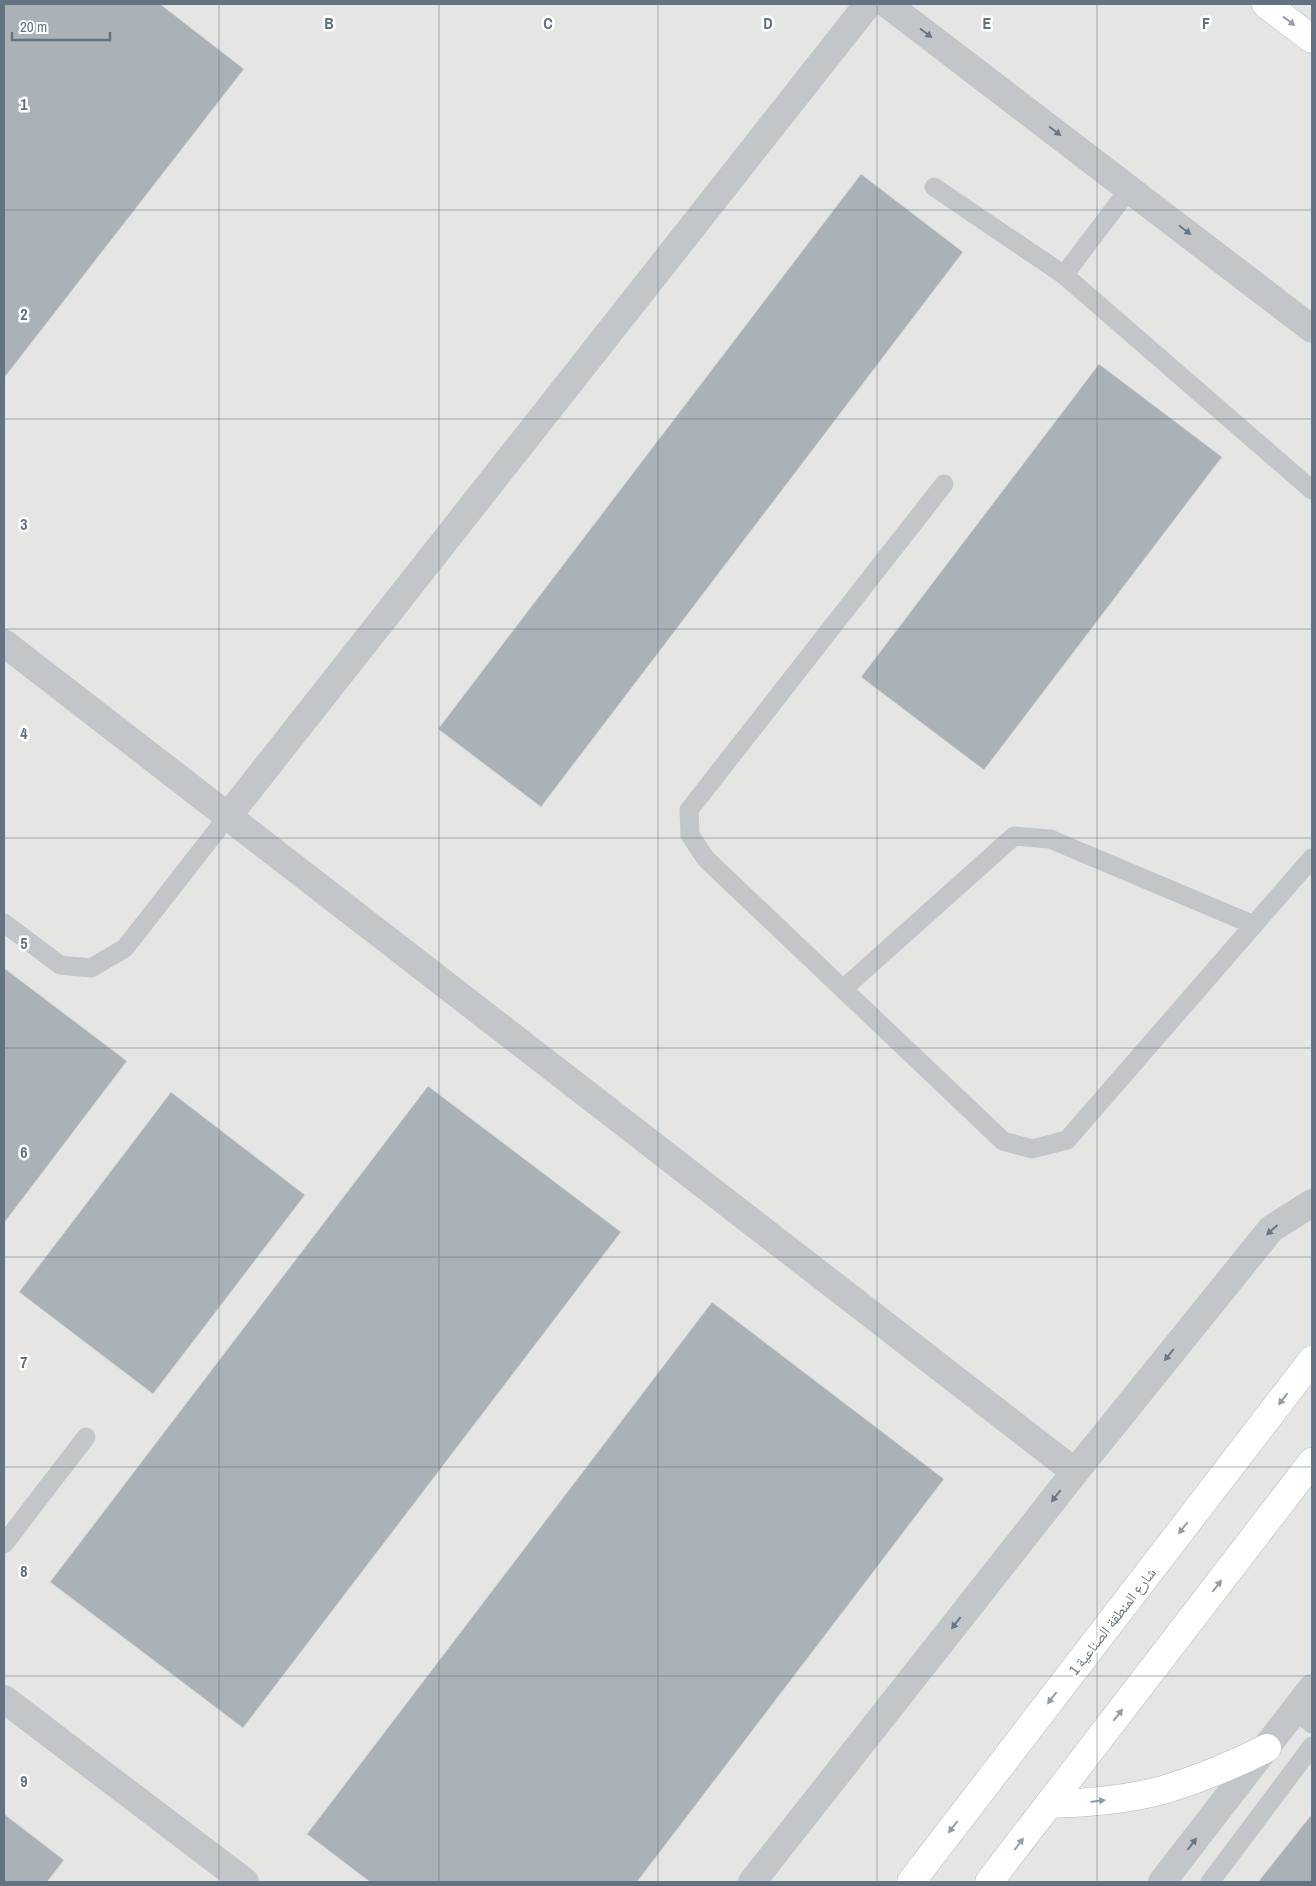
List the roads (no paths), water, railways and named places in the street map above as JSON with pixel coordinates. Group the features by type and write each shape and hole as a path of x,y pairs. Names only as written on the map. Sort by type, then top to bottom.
{"street":[{"path":"228,816 868,4"},
{"path":"887,4 1312,329"},
{"path":"1266,4 1312,39"},
{"path":"4,643 1076,1472"},
{"path":"752,1882 1271,1229 1312,1203"},
{"name":"شارع المنطقة الصناعية 1","path":"911,1882 1312,1360"},
{"path":"989,1882 1312,1462"},
{"path":"1162,1882 1267,1748 1304,1717 1312,1688"},
{"path":"4,1699 245,1882"},
{"path":"1049,1804 1087,1803 1162,1790 1207,1775 1267,1748"}],"lane":[{"path":"934,187 1064,275 1312,490"},
{"path":"1064,275 1130,188"},
{"path":"944,484 689,810 690,835 706,859 1003,1141 1032,1150 1067,1140 1312,858"},
{"path":"4,923 60,965 91,968 124,948 228,816"},
{"path":"843,989 1014,836 1050,839 1254,925"},
{"path":"4,1544 86,1437"},
{"path":"1210,1882 1312,1746"}]}
